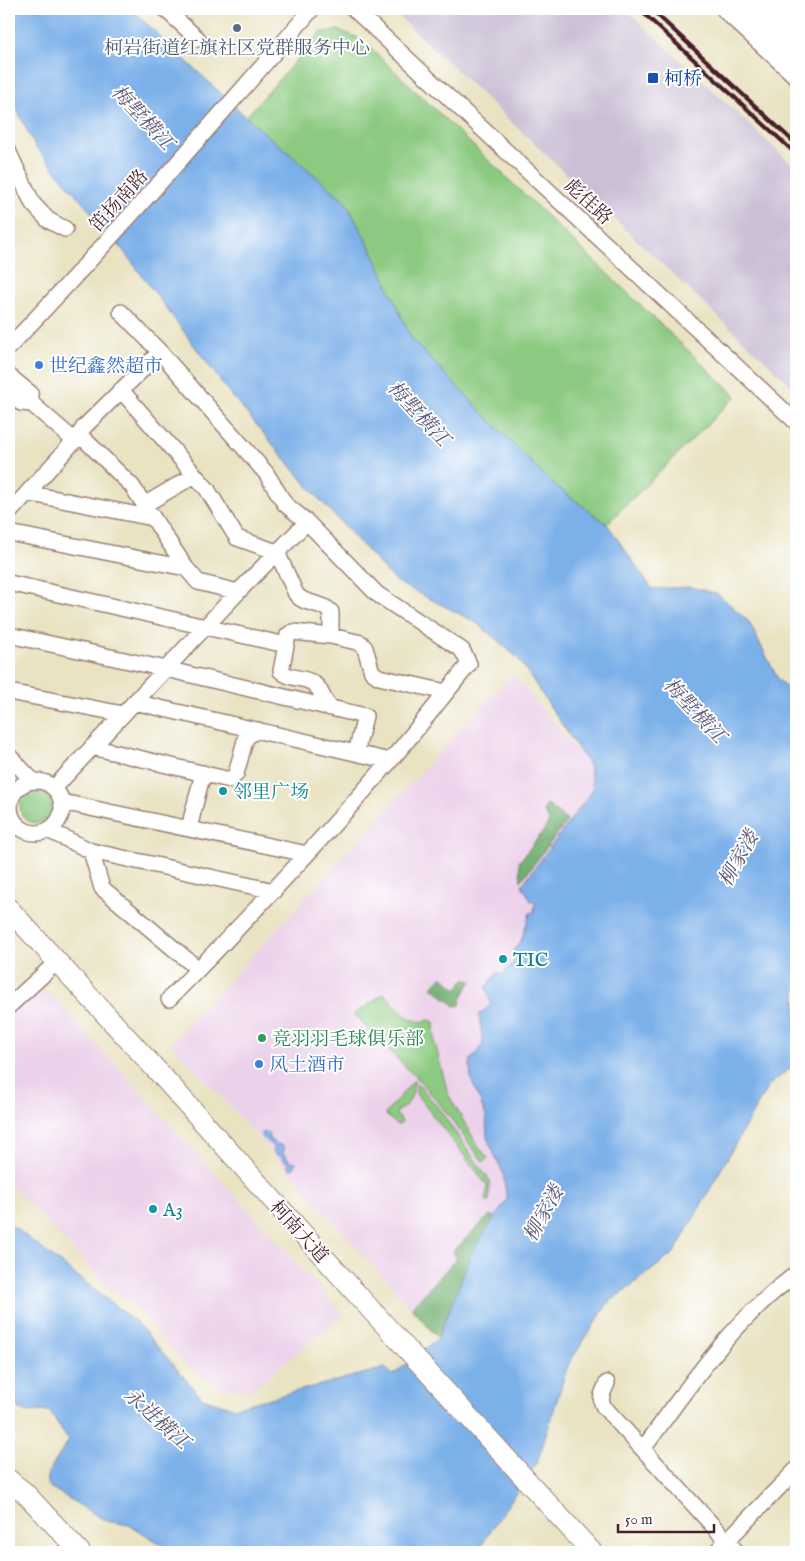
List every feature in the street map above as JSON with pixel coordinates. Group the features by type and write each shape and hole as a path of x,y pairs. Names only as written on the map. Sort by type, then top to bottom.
{"highway":[{"path":"752,9 796,50"},
{"path":"779,9 796,25"}],"main road":[{"path":"728,9 796,72"},
{"name":"柯南大道","path":"9,909 590,1550"},
{"path":"9,1480 80,1552"}],"street":[{"path":"165,9 198,39"},
{"name":"笛扬南路","path":"9,347 110,240 312,9"},
{"name":"彪佳路","path":"354,9 796,422"},
{"path":"9,152 33,204 48,220 65,229"},
{"path":"122,312 160,352 266,473 285,504 307,522 377,594 462,650 469,664 390,761 274,891 169,999"},
{"path":"9,513 77,438 84,427 160,352"},
{"path":"9,376 30,393 32,404"},
{"path":"121,390 207,489 237,538 277,552 300,600 326,606 331,612 331,636"},
{"path":"9,392 21,403 32,404 69,436 85,440 132,486 186,568 198,582 238,592"},
{"path":"144,505 195,475"},
{"path":"28,492 153,518"},
{"path":"54,788 238,592 307,522"},
{"path":"9,533 186,568"},
{"path":"9,583 286,645"},
{"path":"331,708 318,687 312,682 286,676 281,671 288,636 293,632 331,636 360,643 365,648 372,672 378,677 446,692"},
{"path":"9,635 166,669 364,716 356,753"},
{"path":"9,692 123,714"},
{"path":"134,702 390,761"},
{"path":"92,747 230,780 236,774 246,737 258,730"},
{"path":"9,756 33,781"},
{"path":"189,828 203,773"},
{"path":"33,781 48,784 54,788 62,802 59,818 48,830 40,833 13,829 13,818 10,810 18,788 33,781"},
{"path":"62,802 307,854"},
{"path":"48,830 91,851 274,891"},
{"path":"91,851 102,888 198,969"},
{"path":"9,1006 57,962"},
{"path":"643,1449 698,1373 738,1324 796,1274"},
{"path":"607,1383 601,1403 643,1449 726,1549 796,1470"}],"shaded area":[{"path":"391,9 625,9 796,168 796,390"},
{"path":"512,674 589,765 593,790 522,885 531,901 535,901 534,913 530,913 521,941 513,951 518,957 502,975 498,972 491,1004 479,1015 483,1043 476,1055 471,1079 486,1116 503,1173 507,1200 474,1248 438,1338 242,1119 171,1044"},
{"path":"40,991 51,995 343,1314 252,1390 219,1388 184,1363 135,1305 110,1288 9,1183 9,1013 27,995"},
{"path":"537,1545 558,1552 513,1552 516,1550"}],"green space":[{"path":"338,30 361,39 736,396 607,524 548,480 412,340 374,255 345,201 246,117 320,33"},
{"path":"36,791 47,796 52,807 47,818 36,823 25,818 20,807 25,796"},
{"path":"547,804 567,821 521,881 519,862 547,826 549,820 543,811"},
{"path":"442,976 457,989 466,978 472,982 464,993 460,1005 455,1006 432,987"},
{"path":"384,994 409,1018 415,1021 430,1020 434,1022 435,1043 448,1094 478,1146 488,1158 483,1162 417,1076 412,1074 354,1014"},
{"path":"414,1080 411,1098 396,1114 402,1121 398,1126 385,1114"},
{"path":"417,1083 436,1105 490,1181 489,1202 486,1200 487,1185 416,1094"},
{"path":"490,1215 495,1218 474,1248 438,1338 411,1308 457,1258 452,1252"}],"water":[{"path":"9,9 131,9 246,117 345,201 374,255 412,340 548,480 607,524 652,589 691,587 718,594 749,622 778,679 796,698 796,1064 768,1086 674,1253 608,1303 568,1365 537,1463 477,1552 175,1552 129,1525 106,1521 48,1486 48,1473 69,1440 49,1411 25,1412 9,1401 9,1223 137,1323 202,1398 233,1408 385,1368 393,1375 438,1338 474,1248 507,1200 503,1173 487,1138 486,1116 471,1079 471,1059 476,1055 483,1043 479,1015 491,1004 486,987 498,972 502,975 518,957 513,951 521,941 530,913 534,912 535,901 531,901 522,885 593,790 589,765 518,658 477,623 395,581 312,491 228,391 123,250 35,146 9,94"},
{"path":"267,1132 276,1145 283,1146 283,1153 291,1162 294,1161 296,1163 294,1168 290,1169 287,1166 289,1165 280,1155 274,1153 273,1147 265,1138 261,1137 262,1133"}],"railway":[{"path":"639,9 796,154"},
{"path":"651,9 796,144"}],"place":[{"name":"柯岩街道红旗社区党群服务中心","path":"237,28"},
{"name":"柯桥","path":"653,78"},
{"name":"世纪鑫然超市","path":"39,365"},
{"name":"邻里广场","path":"223,791"},
{"name":"TIC","path":"503,959"},
{"name":"竞羽羽毛球俱乐部","path":"262,1038"},
{"name":"风土酒市","path":"259,1064"},
{"name":"A3","path":"153,1209"}],"water label":[{"name":"梅墅横江","path":"143,117"},
{"name":"梅墅横江","path":"419,413"},
{"name":"梅墅横江","path":"695,710"},
{"name":"柳家溇","path":"738,858"},
{"name":"柳家溇","path":"543,1213"},
{"name":"永进横江","path":"157,1418"}]}
